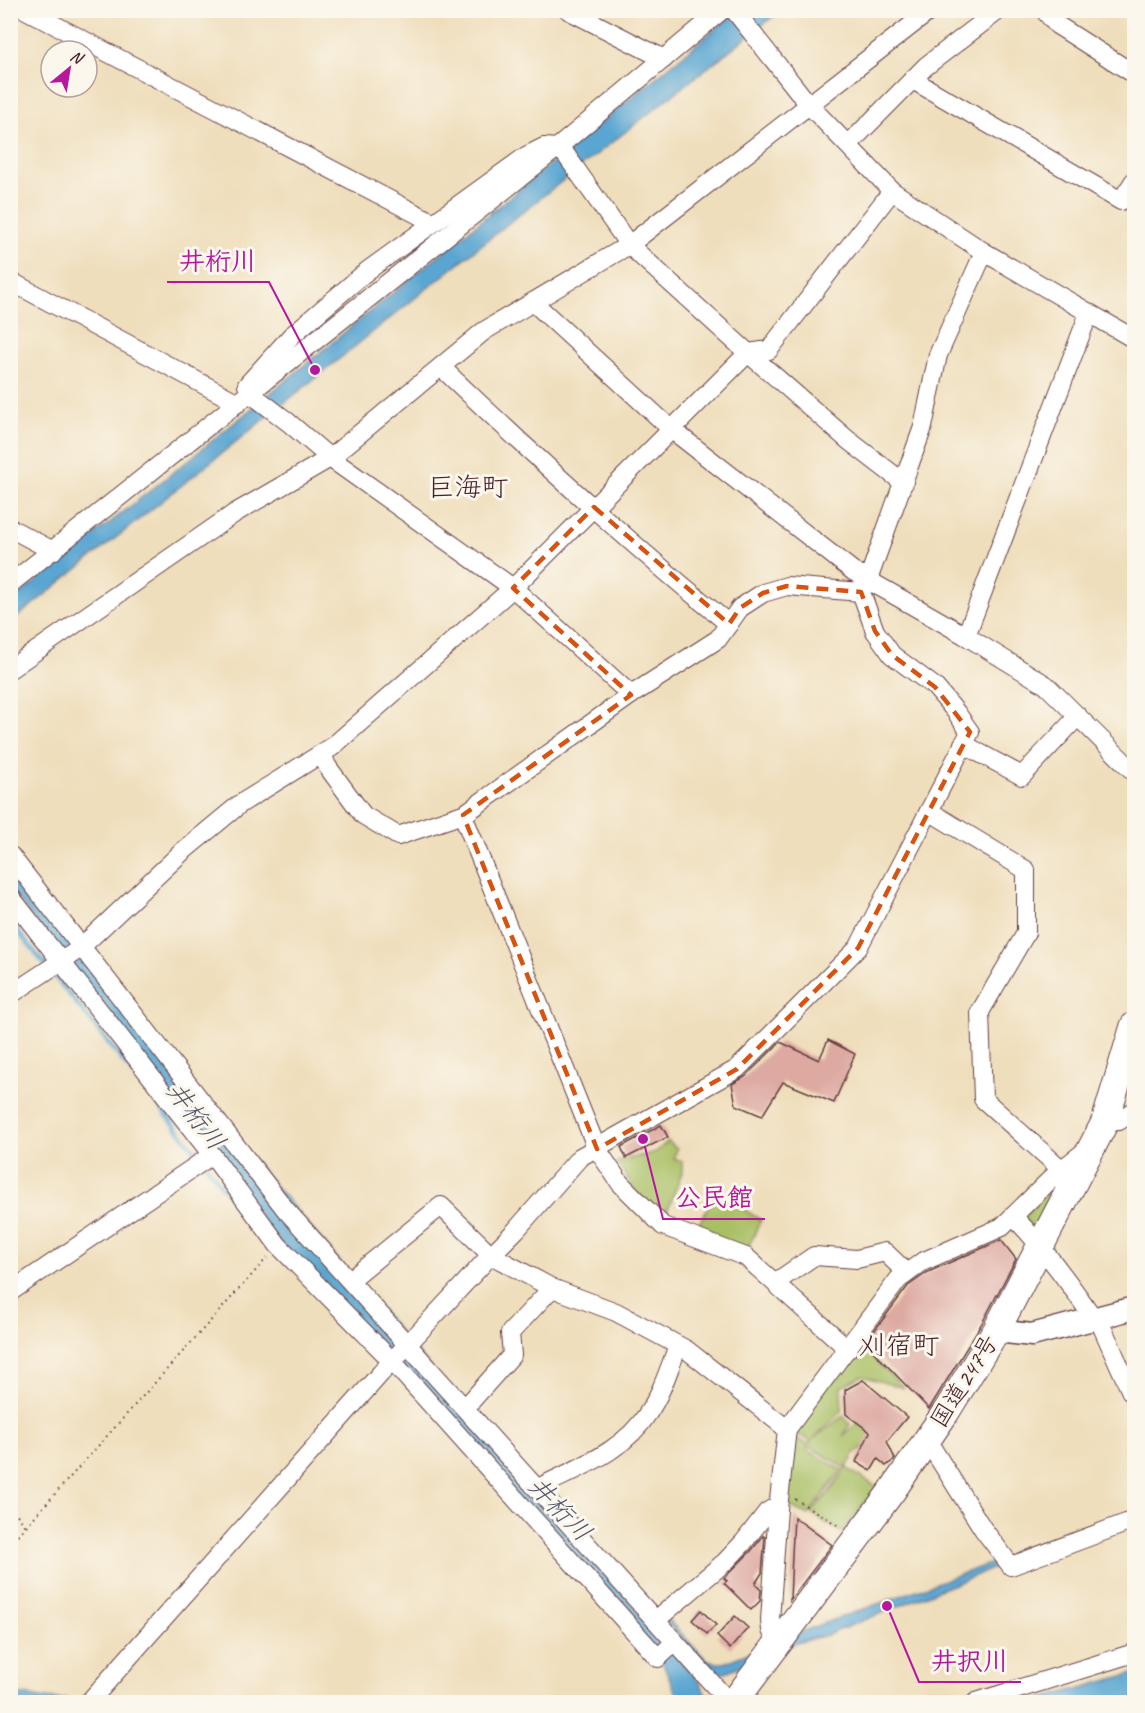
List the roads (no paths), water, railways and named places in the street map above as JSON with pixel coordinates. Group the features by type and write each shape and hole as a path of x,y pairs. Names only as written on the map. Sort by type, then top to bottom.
{"highway":[{"name":"国道247号","path":"734,1702 927,1440 996,1331 1099,1133 1134,1026"}],"main road":[{"path":"996,1331 1032,1335 1134,1308"}],"street":[{"path":"26,10 432,222"},
{"path":"568,10 664,59"},
{"path":"10,584 562,152 664,59 722,10"},
{"path":"734,10 809,105 892,191 984,252 1134,339"},
{"path":"10,669 235,513 330,459 484,331 629,245 931,10"},
{"path":"848,145 926,66 999,10"},
{"path":"1044,10 1057,25 1134,74"},
{"path":"913,80 1121,201 1134,181"},
{"path":"249,399 247,385 291,336 367,271 526,156 544,147 562,152 579,171 629,245 848,440 904,483"},
{"path":"10,995 80,948 182,852 240,804 332,747 513,588 748,353 769,350 892,191"},
{"path":"89,1702 392,1361 516,1230 580,1157 737,1070 858,948 970,732 935,687 892,655 875,630 865,586 923,427 938,355 984,252"},
{"path":"10,281 249,399 288,422 330,459 513,588 631,695"},
{"path":"533,302 671,429 853,571 865,586 966,636 1046,685 1134,772"},
{"path":"966,636 1089,313"},
{"path":"441,367 512,435 675,580 729,624"},
{"path":"10,528 53,551"},
{"path":"322,754 327,766 363,815 398,836 466,813 631,695 718,639 740,608 763,593 787,586 865,586"},
{"path":"963,744 1022,776 1078,716"},
{"path":"929,811 1026,870 1026,933 980,1012 984,1099 1061,1169"},
{"path":"466,813 463,815 597,1149 620,1183 663,1226 746,1257 848,1349"},
{"path":"10,855 80,948 286,1210 538,1488 660,1617 675,1642 729,1702"},
{"path":"10,896 212,1155 278,1245 392,1361 658,1658 675,1642"},
{"path":"777,1642 771,1630 770,1620 778,1509 787,1429 898,1280 922,1262 1002,1227 1099,1133 1134,1112"},
{"path":"10,1292 212,1155"},
{"path":"350,1280 441,1206 491,1255 552,1288 616,1312 687,1350 787,1429"},
{"path":"1013,1216 1041,1245 1096,1319 1131,1392 1134,1390"},
{"path":"776,1282 814,1256 856,1259 885,1252 907,1274"},
{"path":"465,1408 512,1355 510,1333 552,1288"},
{"path":"538,1488 608,1452 636,1430 648,1415 658,1396 678,1346"},
{"path":"927,1440 983,1529 1011,1566 1134,1520"},
{"path":"660,1617 734,1554 767,1512 778,1509"},
{"path":"976,1702 1134,1653"}],"water":[{"path":"737,11 780,11 515,218 11,622 11,601 185,463"},
{"path":"11,866 86,964 700,1683 710,1701 670,1702 679,1700 658,1652 280,1242 11,890"},
{"path":"1134,1512 827,1635 796,1643 723,1673 709,1671 638,1589 706,1659 723,1663 822,1624"},
{"path":"1134,1673 1134,1702 1031,1702"},
{"path":"10,1693 42,1698 110,1702 11,1702"}],"waterway":[{"path":"10,922 47,967"},
{"path":"52,973 201,1158"},
{"path":"206,1165 263,1242"}],"place":[{"name":"井桁川","path":"315,370"},
{"name":"公民館","path":"643,1139"},
{"name":"井択川","path":"887,1606"}],"district":[{"name":"巨海町","path":"468,487"},
{"name":"刈宿町","path":"899,1345"}]}
